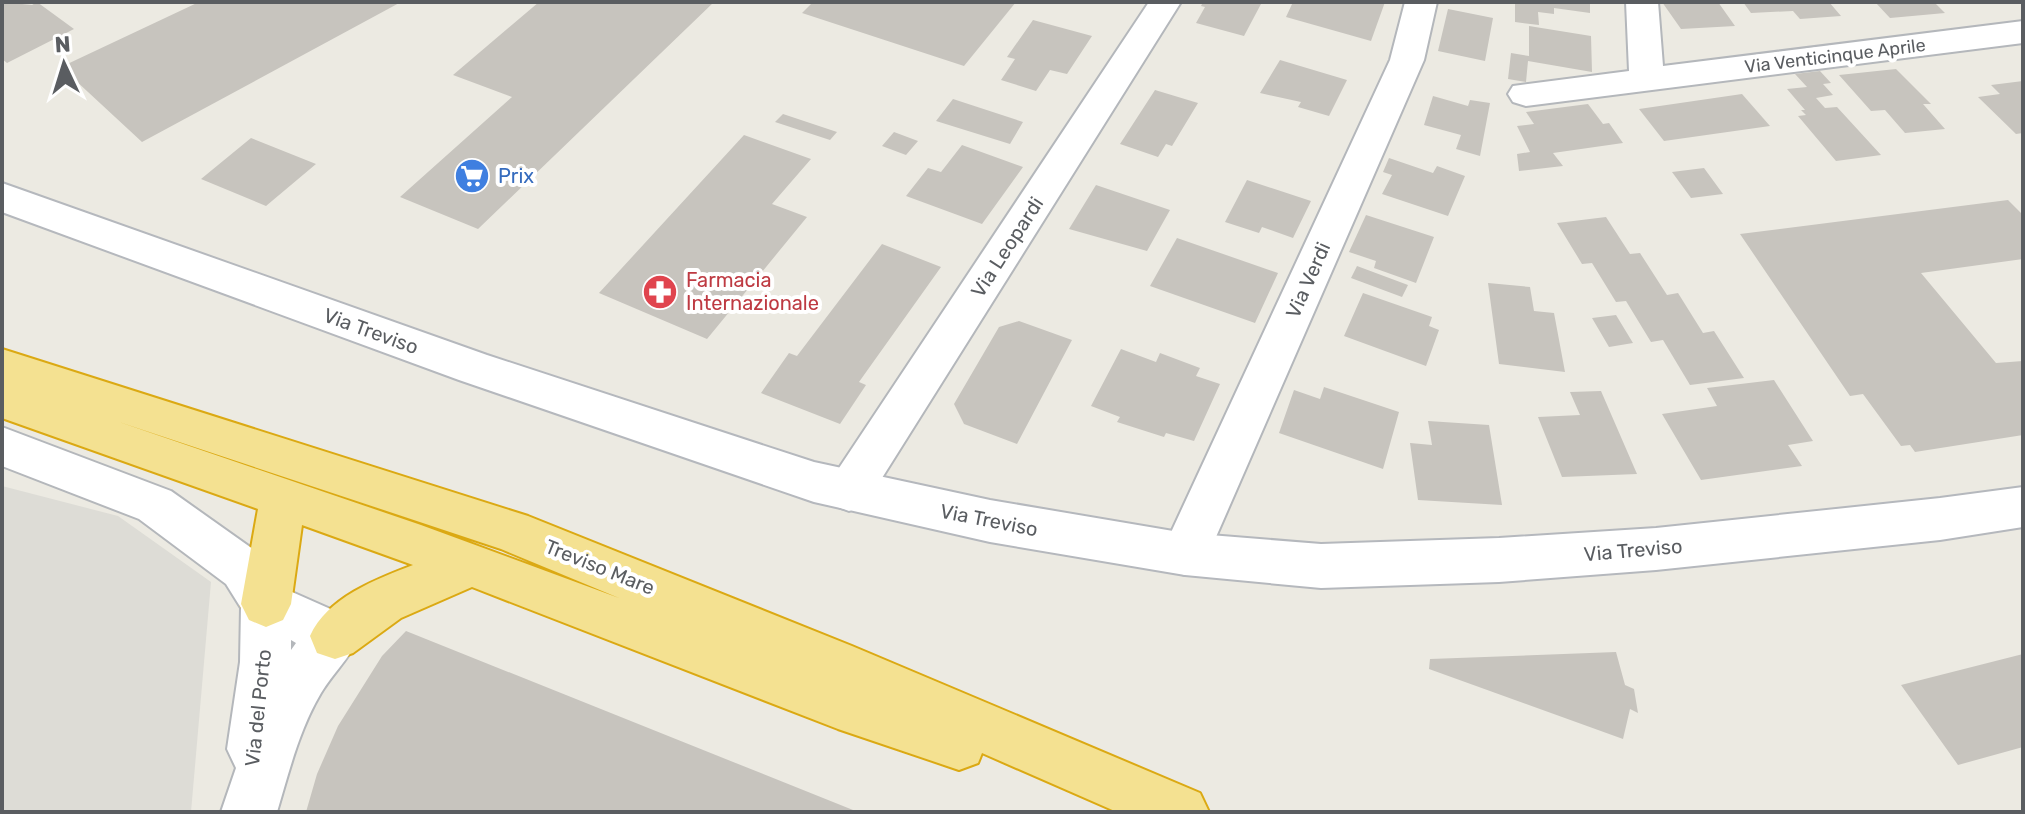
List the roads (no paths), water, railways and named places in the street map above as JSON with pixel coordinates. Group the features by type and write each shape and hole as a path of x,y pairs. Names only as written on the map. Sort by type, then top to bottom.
{"highway":[{"name":"Treviso Mare","path":"2,366 511,531 834,663 1181,812"},
{"path":"2,400 473,565 838,704 1167,812"},
{"path":"266,604 283,497"},
{"path":"335,636 356,617 390,596 473,565"}],"street":[{"name":"Via Leopardi","path":"849,491 1165,2"},
{"name":"Via Verdi","path":"1185,554 1407,60 1421,2"},
{"path":"1642,2 1647,80"},
{"name":"Via Venticinque Aprile","path":"1526,94 2023,32"},
{"name":"Via Treviso","path":"2,197 474,368 725,454 849,491 990,521 1185,554 1321,566 1513,560 1688,546 2023,507"},
{"path":"2,446 155,505 243,569 266,604 335,636 313,657 279,720 248,812"},
{"name":"Via del Porto","path":"248,812 265,662 266,604"}],"place":[{"name":"Prix","path":"472,176"},
{"name":"Farmacia Internazionale","path":"660,292"}]}
